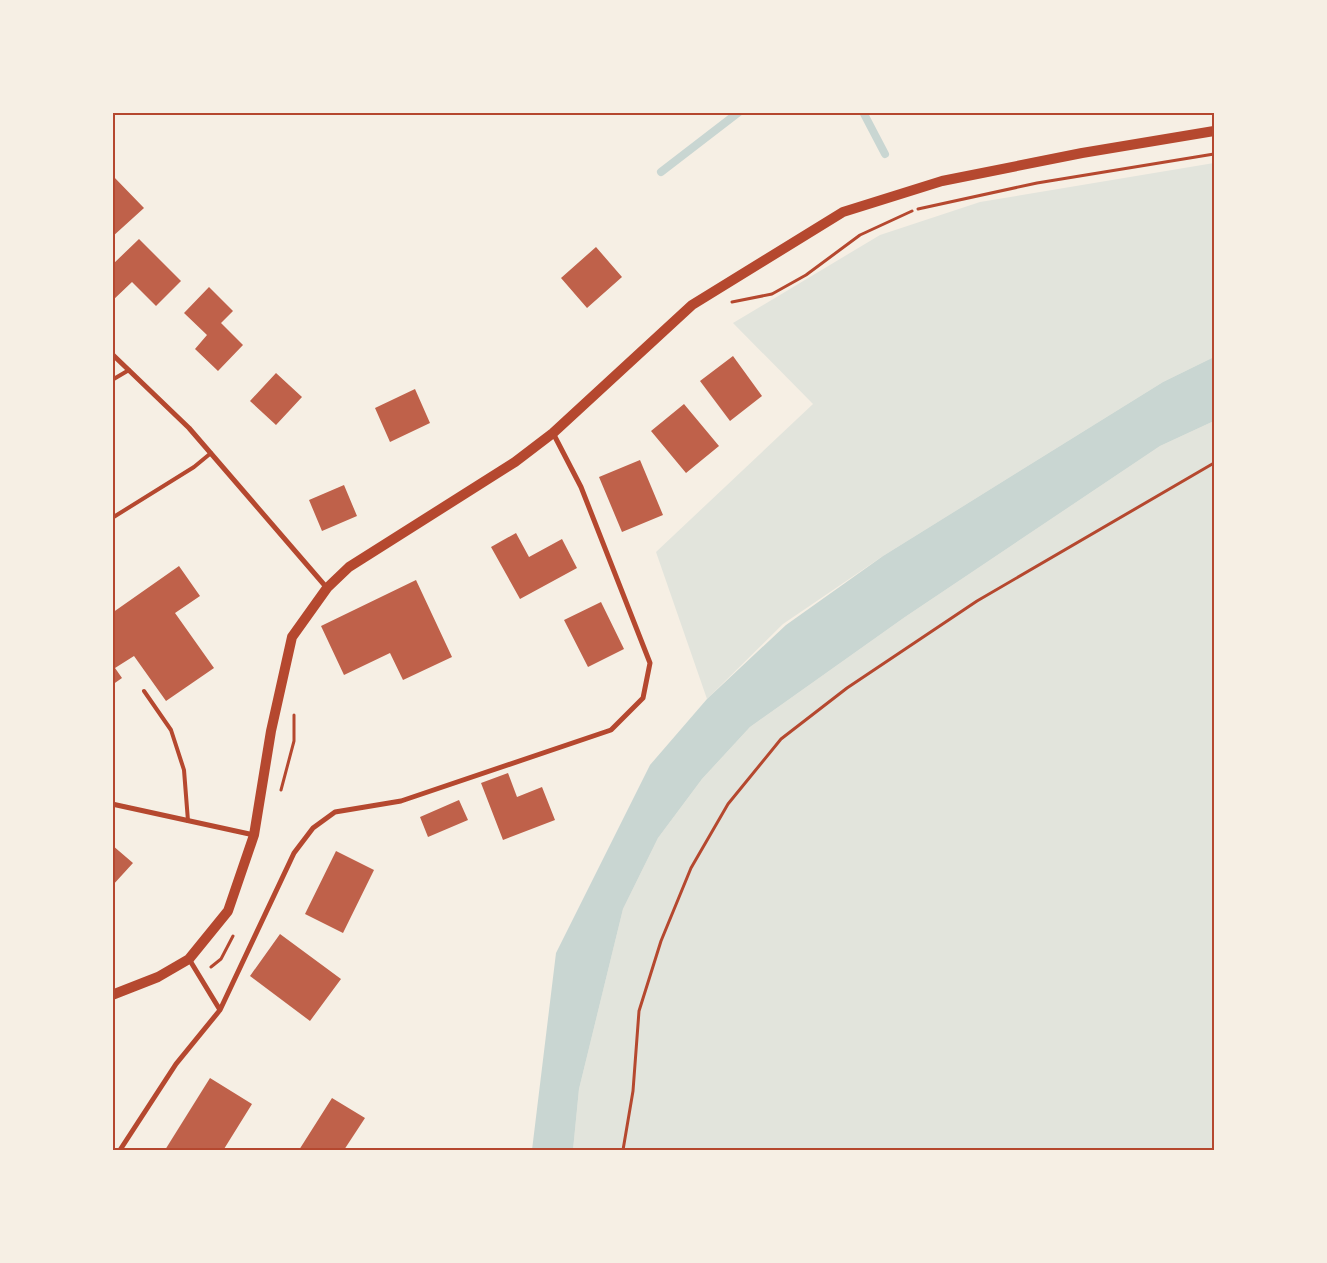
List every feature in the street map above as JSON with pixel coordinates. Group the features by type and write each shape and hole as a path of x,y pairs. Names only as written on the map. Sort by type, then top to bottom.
{"main road":[{"path":"112,995 158,977 189,959 228,911 254,835 271,731 292,637 327,588 349,567 515,462 553,433 692,305 843,212 942,181 1082,153 1214,131"}],"street":[{"path":"112,354 189,428 327,588"},
{"path":"120,1150 176,1064 220,1010 294,853 313,828 335,812 401,801 611,730 643,698 650,663 588,504 553,433"},
{"path":"112,804 254,835"},
{"path":"189,959 220,1010"}],"lane":[{"path":"112,380 129,370"},
{"path":"112,518 194,467 211,453"},
{"path":"144,691 171,730 184,770 188,821"}],"path":[{"path":"729,303 772,294 806,275 860,235 912,210 1037,183 1214,154"},
{"path":"623,1150 633,1091 639,1011 661,941 691,868 728,804 781,739 847,688 977,601 1214,463"},
{"path":"279,799 294,741 294,712"},
{"path":"200,976 220,959 236,929"}],"shaded area":[{"path":"1214,163 1214,357 1163,382 883,556 783,624 707,699 656,552 813,404 733,323 880,235 980,202"},
{"path":"1214,357 1214,421 1160,446 905,617 750,727 702,779 658,838 623,909 579,1089 573,1150 532,1150 556,953 650,765 707,699 786,625 883,556 1163,382"},
{"path":"1214,421 1214,1150 573,1150 579,1089 623,909 658,838 702,779 750,727 905,617 1160,446"}],"building":[{"path":"112,175 144,208 112,237"},
{"path":"139,239 181,281 156,306 132,282 112,301 112,265"},
{"path":"596,247 622,277 587,308 561,278"},
{"path":"209,287 233,311 221,323 243,345 218,371 195,349 207,335 184,313"},
{"path":"733,356 762,396 730,421 700,381"},
{"path":"276,373 302,397 276,425 250,401"},
{"path":"415,389 430,423 390,442 375,408"},
{"path":"684,404 719,446 686,473 651,431"},
{"path":"640,460 663,515 622,532 599,477"},
{"path":"344,485 357,516 322,531 309,500"},
{"path":"516,533 529,557 562,539 577,568 520,599 491,547"},
{"path":"179,566 200,596 175,613 214,668 166,701 134,656 115,668 122,678 112,685 112,613"},
{"path":"416,580 452,657 403,680 390,653 344,675 321,626"},
{"path":"601,602 624,649 588,667 564,620"},
{"path":"508,773 517,797 542,787 555,820 503,840 481,783"},
{"path":"459,800 468,820 428,837 420,817"},
{"path":"112,845 133,863 112,886"},
{"path":"336,851 374,870 343,933 305,914"},
{"path":"280,934 341,979 310,1021 250,976"},
{"path":"210,1078 252,1104 224,1149 226,1150 165,1150"},
{"path":"332,1098 365,1118 344,1150 299,1150"}],"waterway":[{"path":"661,172 739,112"},
{"path":"863,112 885,154"}]}
